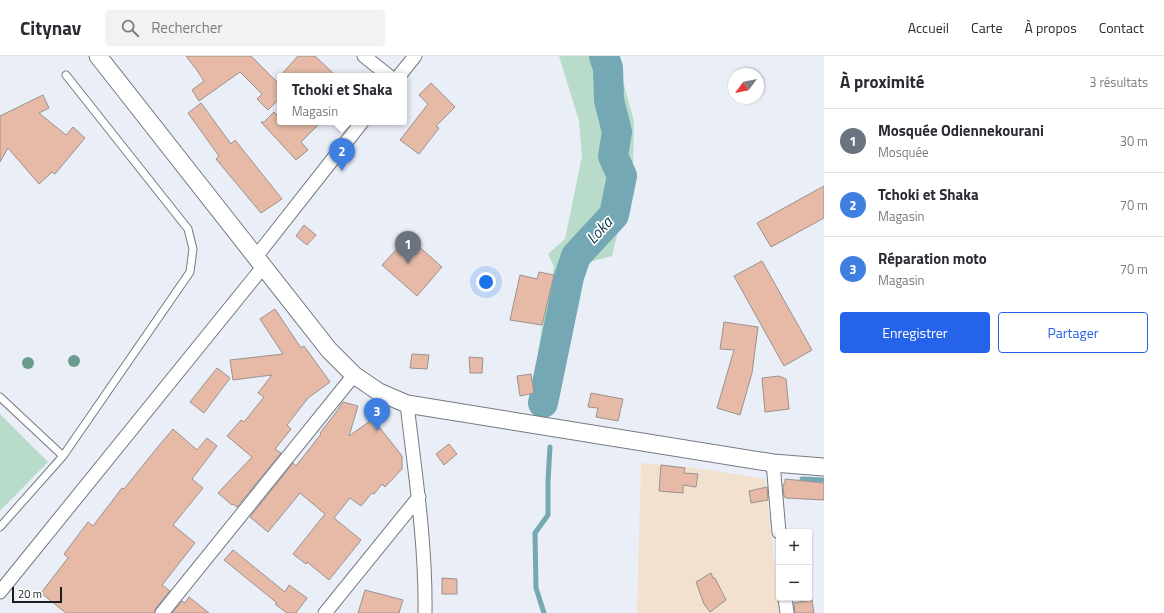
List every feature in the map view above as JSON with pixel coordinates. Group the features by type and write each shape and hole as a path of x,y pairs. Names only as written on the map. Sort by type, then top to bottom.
{"street":[{"path":"98,56 329,350 354,375 379,392 407,404 773,463 824,466"},
{"path":"364,56 385,73"},
{"path":"401,73 415,56"},
{"path":"0,592 259,262 360,125"},
{"path":"162,613 354,375"},
{"path":"407,404 418,497 425,585 425,613"},
{"path":"773,463 779,529"},
{"path":"325,613 418,497"},
{"path":"785,601 787,613"}],"lane":[{"path":"0,526 63,456 190,272 194,250 188,229 66,75"},
{"path":"0,397 63,456"}],"shaded area":[{"path":"641,463 689,467 765,479 776,577 776,601 779,601 780,613 637,613"}],"green space":[{"path":"559,56 616,56 634,121 633,169 612,256 578,265 552,409 534,406 537,362 542,325 554,267 548,254 565,239 582,156 579,121"},
{"path":"0,414 48,462 0,511"}],"building":[{"path":"186,56 251,56 277,82 277,101 268,110 257,99 262,94 240,72 199,101 192,90 204,81"},
{"path":"298,56 315,56 333,73 283,73"},
{"path":"431,83 455,107 436,126 439,128 419,154 400,140 428,104 419,95"},
{"path":"43,95 49,108 39,113 66,135 73,127 85,138 55,174 52,172 39,184 8,148 0,162 0,116"},
{"path":"201,103 231,144 235,140 282,199 261,213 216,159 219,156 188,113"},
{"path":"274,112 277,116 277,125 318,125 301,142 308,150 296,160 261,122 264,122"},
{"path":"824,186 824,218 771,247 757,223"},
{"path":"304,225 316,235 307,245 296,236"},
{"path":"408,237 442,267 417,296 382,265"},
{"path":"762,261 812,350 784,366 734,276"},
{"path":"539,272 554,275 542,325 510,320 520,275 537,279"},
{"path":"275,309 301,348 304,346 330,382 308,398 287,425 291,429 275,449 281,453 237,507 233,504 232,505 218,493 252,457 227,436 241,420 244,422 264,397 258,393 272,375 233,380 230,360 283,354 260,319"},
{"path":"724,322 758,327 752,373 740,415 717,408 734,350 720,349"},
{"path":"412,354 429,355 427,369 410,368"},
{"path":"469,357 483,358 482,373 470,373"},
{"path":"217,368 230,378 204,413 190,402"},
{"path":"531,374 534,393 520,396 517,376"},
{"path":"779,376 786,379 789,409 765,412 762,378"},
{"path":"591,393 623,399 618,421 596,417 598,408 588,407"},
{"path":"343,402 358,406 349,436 373,419 402,456 402,469 385,487 382,484 374,494 372,493 361,506 350,498 334,518 361,540 329,580 307,562 306,564 293,554 325,514 300,493 268,532 250,517 293,463 296,466 321,434 320,433"},
{"path":"173,429 197,450 207,438 217,446 192,479 203,488 173,525 195,543 162,585 170,591 156,608 154,613 66,613 41,593 68,558 64,554 88,522 93,526 122,488 124,489"},
{"path":"449,444 457,454 444,465 436,454"},
{"path":"661,465 685,468 684,473 698,474 696,487 683,485 683,493 659,491"},
{"path":"785,479 824,483 824,500 784,497 783,484 785,484"},
{"path":"767,487 768,500 751,503 749,491"},
{"path":"233,550 285,592 289,585 307,598 296,613 287,613 275,604 277,603 224,560"},
{"path":"711,573 726,600 710,612 704,604 696,582"},
{"path":"442,578 457,579 457,594 442,594"},
{"path":"365,590 403,600 399,613 358,613"},
{"path":"189,597 209,613 172,613 182,601 185,603"},
{"path":"812,600 814,613 795,613 794,603"}],"waterway":[{"name":"Loka","path":"543,403 569,277 576,256 614,215 622,176 613,156 617,132 609,100 608,68 604,56"},
{"path":"544,613 536,588 535,533 548,515 550,447"},
{"path":"802,479 824,480"}],"place":[{"name":"Tchoki et Shaka","path":"342,171"},
{"name":"Mosquée Odiennekourani","path":"408,264"},
{"name":"Réparation moto","path":"377,431"}]}
